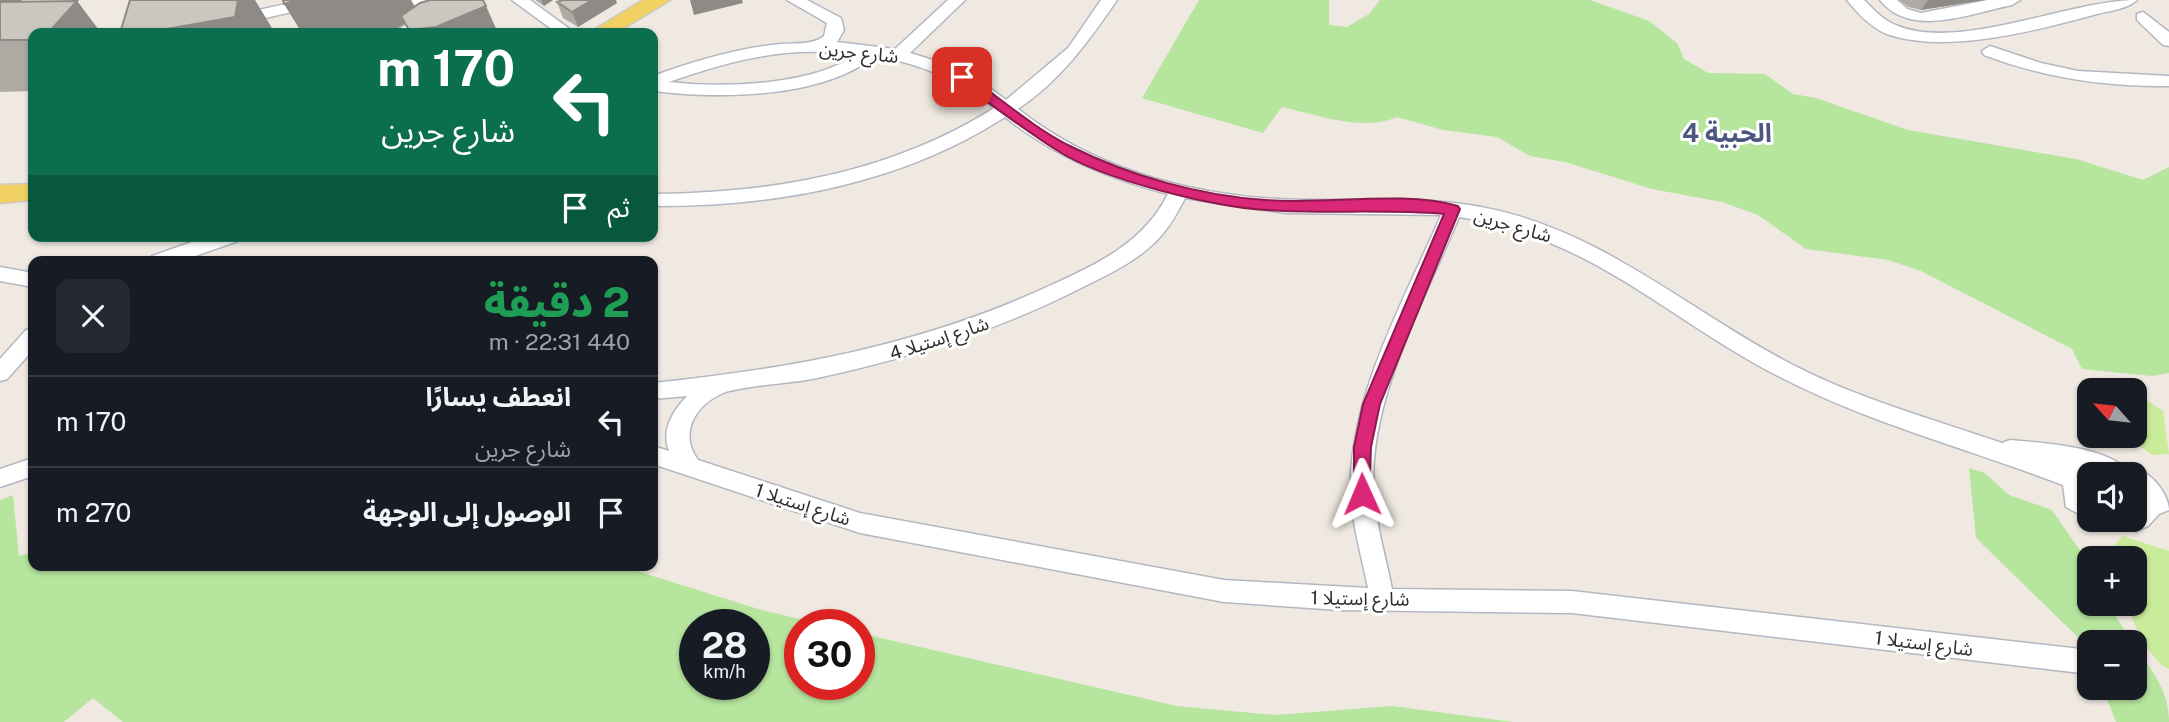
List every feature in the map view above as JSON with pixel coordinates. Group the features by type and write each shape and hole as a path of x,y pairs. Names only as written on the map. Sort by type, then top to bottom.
{"main road":[{"path":"609,28 656,1"},
{"path":"0,194 28,192"}],"street":[{"path":"226,21 326,0"},
{"path":"410,28 432,19 419,0"},
{"path":"520,0 555,28"},
{"path":"831,0 841,14 846,40 842,61 836,72"},
{"path":"898,55 957,0"},
{"path":"658,200 756,195 839,179 940,145 1006,108 1048,79 1089,34 1109,0"},
{"path":"1855,0 1877,22 1906,35 1928,37 1996,30 2058,19 2129,0"},
{"path":"1888,0 1901,12 1920,18 2012,0"},
{"path":"801,1 835,21 836,32 819,47"},
{"path":"298,7 302,26"},
{"path":"1972,8 1996,30"},
{"path":"2143,17 2169,41"},
{"name":"شارع جرين","path":"658,82 683,71 746,55 819,47 872,50 898,55 962,77 1041,135 1080,157 1117,172 1179,190 1266,205 1391,204 1453,209 1506,220 1588,250 1740,346 1810,383 1916,426 1987,447 2077,480"},
{"path":"658,85 696,91 747,88 836,72 858,62 872,50"},
{"path":"1990,51 2041,70 2085,80 2169,81"},
{"path":"683,71 688,84 696,91"},
{"name":"شارع إستيلا 4","path":"658,391 791,376 952,336 1005,316 1139,248 1162,226 1179,190"},
{"path":"1382,598 1362,494 1366,425 1379,385 1453,209"},
{"path":"173,256 214,242"},
{"path":"2,275 28,280"},
{"path":"2,275 28,288"},
{"path":"0,373 28,342"},
{"path":"0,373 28,352"},
{"path":"691,468 676,445 679,422 695,401 719,385"},
{"path":"2015,450 2049,442 2073,442 2108,455 2117,462"},
{"name":"شارع جرين","path":"1987,447 2074,456 2089,462"},
{"path":"2074,456 2077,466"},
{"name":"شارع إستيلا 1","path":"658,457 860,523 1159,581 1276,596 1595,604 2077,661"},
{"path":"0,478 28,469"}],"green space":[{"path":"1199,0 1329,0 1329,25 1347,27 1369,14 1380,0 1590,0 1649,21 1677,43 1684,59 1708,73 1765,74 1793,94 1816,98 1908,130 2076,159 2143,180 2169,167 2169,373 2152,376 2082,369 2072,349 1921,271 1888,260 1806,249 1758,215 1722,202 1652,189 1565,162 1530,156 1497,137 1443,130 1397,117 1355,123 1282,107 1263,133 1142,98"},
{"path":"2147,400 2163,411 2169,454 2152,455 2143,448 2147,448"},
{"path":"1969,468 1985,473 2009,495 2052,510 2077,546 2077,616 2116,616 2124,630 2077,630 2077,636 1976,538"},
{"path":"13,495 19,556 28,553 28,571 637,571 758,609 679,609 679,700 770,700 770,612 784,615 784,700 875,700 875,637 1177,706 1276,715 1392,706 1513,722 123,722 93,698 64,722 0,722 0,500"},
{"path":"2122,536 2169,551 2169,669 2149,650 2147,630 2138,630 2132,616 2147,616 2147,546 2114,546"},
{"path":"2147,664 2163,690 2169,722 2116,722 2108,700 2147,700"}],"building":[{"path":"130,0 238,0 235,17 172,28 122,28"},
{"path":"430,0 483,0 486,6 436,27 408,28 401,16 420,3"},
{"path":"592,0 572,12 557,2"},
{"path":"77,1 53,28 28,28 28,40 0,40 0,2"}],"district":[{"name":"الحبية 4","path":"1727,133"}],"route":[{"path":"962,77 1041,135 1065,149 1099,166 1179,190 1235,202 1307,208 1391,204 1453,209 1372,404 1362,447 1362,494"}]}
